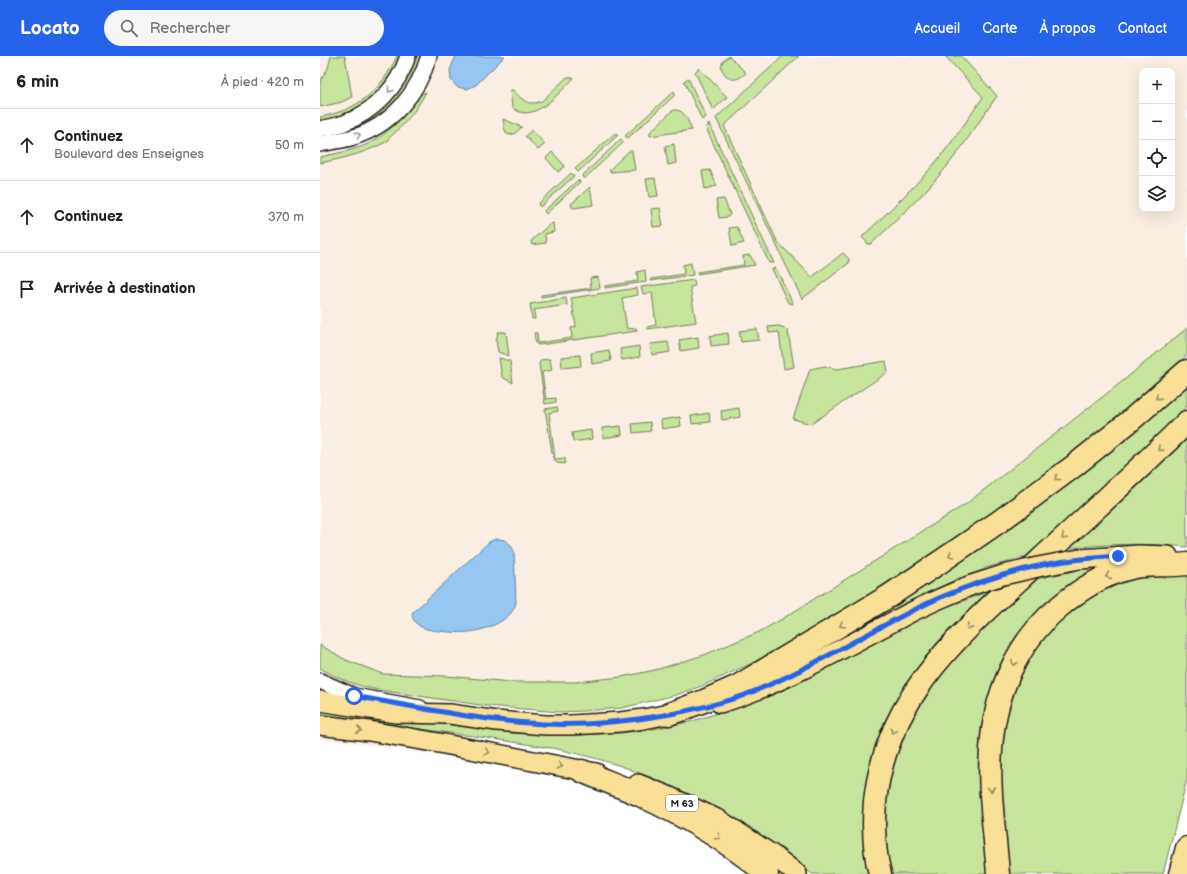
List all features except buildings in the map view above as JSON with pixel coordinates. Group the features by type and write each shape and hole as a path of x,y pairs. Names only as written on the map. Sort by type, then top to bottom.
{"highway":[{"path":"669,714 738,686 889,596 1000,521 1074,466 1130,421 1187,371"},
{"path":"880,874 874,842 876,790 888,741 900,716 914,693 932,667 958,637 1152,457 1187,422"},
{"path":"998,874 991,791 991,751 993,726 1006,679 1018,655 1033,634 1050,615 1089,585 1110,574 1129,568 1187,564"},
{"path":"582,771 641,795 711,832 767,874"},
{"path":"1180,874 1187,848"}],"main road":[{"path":"320,701 396,714 450,714 522,723 571,725 620,722 669,714 721,703 757,690 832,654 940,598 972,585 1003,575 1080,559 1139,555 1187,557"},
{"name":"M 63","path":"320,725 368,731 439,743 617,777 668,796 719,820 774,856 796,874"}],"street":[{"path":"320,129 343,124 375,106 398,79 408,56"},
{"path":"320,144 341,140 366,132 388,119 398,110 414,90 429,56"},
{"path":"320,152 329,150 341,140"},
{"path":"320,681 354,696 450,714"}],"shaded area":[{"path":"320,56 1187,56 1187,328 1124,380 966,504 759,632 704,655 655,670 621,677 575,682 544,683 447,677 451,701 456,758 320,739"}],"green space":[{"path":"331,56 345,56 352,97 342,102 320,107 320,82 328,68"},
{"path":"397,56 402,56 388,84 354,113 320,123 320,117 334,114 346,109 367,97 384,79"},
{"path":"414,56 423,56 413,81 394,105 374,120 353,130 320,138 320,135 344,129"},
{"path":"729,56 746,73 738,78 732,79 723,72 721,67 723,61"},
{"path":"783,56 799,56 724,126 777,241 812,277 843,253 849,259 849,263 802,299 716,118"},
{"path":"945,56 961,56 997,96 961,148 938,177 897,220 871,244 868,244 862,237 930,169 951,143 983,97"},
{"path":"699,68 727,97 713,110 695,72"},
{"path":"567,77 574,78 546,105 537,110 528,113 520,112 512,107 511,90 529,103 537,103 542,101"},
{"path":"688,78 706,117 702,120 684,81"},
{"path":"674,91 675,95 628,138 625,136"},
{"path":"426,92 414,112 388,139 388,141 355,155 320,163 320,157 362,147 377,139 387,132 402,117 416,99"},
{"path":"675,110 684,114 692,130 650,136 650,132 672,111"},
{"path":"503,119 522,127 514,134 508,135 505,130"},
{"path":"709,124 774,263 769,263 706,128"},
{"path":"532,130 545,144 538,150 525,136"},
{"path":"615,133 618,135 578,172 575,169"},
{"path":"621,139 624,142 584,179 582,176"},
{"path":"674,144 676,163 668,165 665,146"},
{"path":"629,151 632,151 635,170 610,172 610,169"},
{"path":"552,152 565,166 558,172 546,158"},
{"path":"710,170 717,186 705,189 702,171"},
{"path":"571,173 574,176 540,207 538,204"},
{"path":"655,178 658,196 649,197 646,179"},
{"path":"578,180 580,182 546,214 544,211"},
{"path":"590,187 593,205 572,207 571,204"},
{"path":"724,199 730,214 728,217 719,218 716,200"},
{"path":"660,208 663,226 653,227 651,209"},
{"path":"553,223 554,232 545,234 546,243 532,245 532,240"},
{"path":"737,227 744,243 732,246 729,228"},
{"path":"750,255 755,265 697,274 697,272 744,265 743,256"},
{"path":"691,263 693,275 651,281 651,279 684,274 683,265"},
{"path":"776,268 793,304 788,303 772,269"},
{"path":"645,270 646,282 605,288 605,286 638,281 637,272"},
{"path":"598,277 600,288 541,297 541,295 591,288 590,278"},
{"path":"694,280 695,286 690,287 696,322 648,329 647,327 656,325 652,293 643,294 641,287"},
{"path":"637,288 638,295 622,298 627,329 636,328 637,331 539,345 536,344 534,333 537,333 538,343 572,338 571,328 576,327 571,298"},
{"path":"566,298 567,305 534,310 535,319 532,319 530,304"},
{"path":"778,326 785,328 788,331 794,367 784,369 779,332 769,333 768,327"},
{"path":"1187,328 1187,355 1120,418 982,520 819,627 750,664 702,686 676,695 622,708 559,712 487,706 378,690 348,682 320,668 320,645 346,660 383,674 447,676 511,682 575,682 621,677 655,670 704,655 759,632 782,619 966,504 1124,380"},
{"path":"757,329 759,340 741,342 739,331"},
{"path":"498,332 506,332 509,356 498,352 496,341"},
{"path":"728,333 729,344 711,346 710,336"},
{"path":"698,337 699,348 681,351 679,340"},
{"path":"668,342 670,352 652,355 650,344"},
{"path":"639,346 640,357 622,360 620,349"},
{"path":"609,350 611,361 592,364 591,353"},
{"path":"580,355 581,366 562,368 561,357"},
{"path":"499,358 510,361 513,383 502,377"},
{"path":"550,359 552,370 542,372 546,399 556,398 556,402 545,404 539,364 541,360"},
{"path":"886,361 888,372 811,424 793,419 810,369 825,366 837,369"},
{"path":"1187,382 1187,406 1112,481 1030,556 985,568 959,578 911,601 792,664"},
{"path":"557,407 558,411 549,413 555,459 565,458 564,464 557,463 553,458 545,409"},
{"path":"739,408 740,417 722,420 721,411"},
{"path":"709,413 710,422 692,424 691,416"},
{"path":"680,417 681,426 662,429 661,420"},
{"path":"650,422 651,431 633,433 632,424"},
{"path":"621,426 622,435 603,438 602,428"},
{"path":"591,430 592,439 573,442 572,433"},
{"path":"1187,434 1187,547 1123,544 1059,550"},
{"path":"1096,568 1094,570 1048,601 1030,620 1014,640 1001,663 991,687 984,713 980,741 981,808 987,874 886,874 881,787 912,701 1026,581 1069,572 1072,569"},
{"path":"1187,571 1187,779 1163,874 1007,874 1002,826 999,746 1005,710 1016,678 1034,647 1058,620 1084,598 1122,579"},
{"path":"995,589 952,628 934,649 904,691 870,874 812,874 777,847 716,808 650,777 598,759 558,749 320,715 320,705 436,723 513,733 550,735 621,733 653,729 689,722 752,701 928,614"}],"water":[{"path":"456,56 505,56 476,85 467,89 457,87 451,80 450,70"},
{"path":"495,539 507,541 514,551 516,603 509,615 491,626 470,632 435,631 418,625 413,618 412,613 489,542"}],"route":[{"path":"354,696 450,714 522,723 571,725 644,719 721,703 742,696 778,681 940,598 972,585 1003,575 1038,567 1080,559 1118,556"}]}
